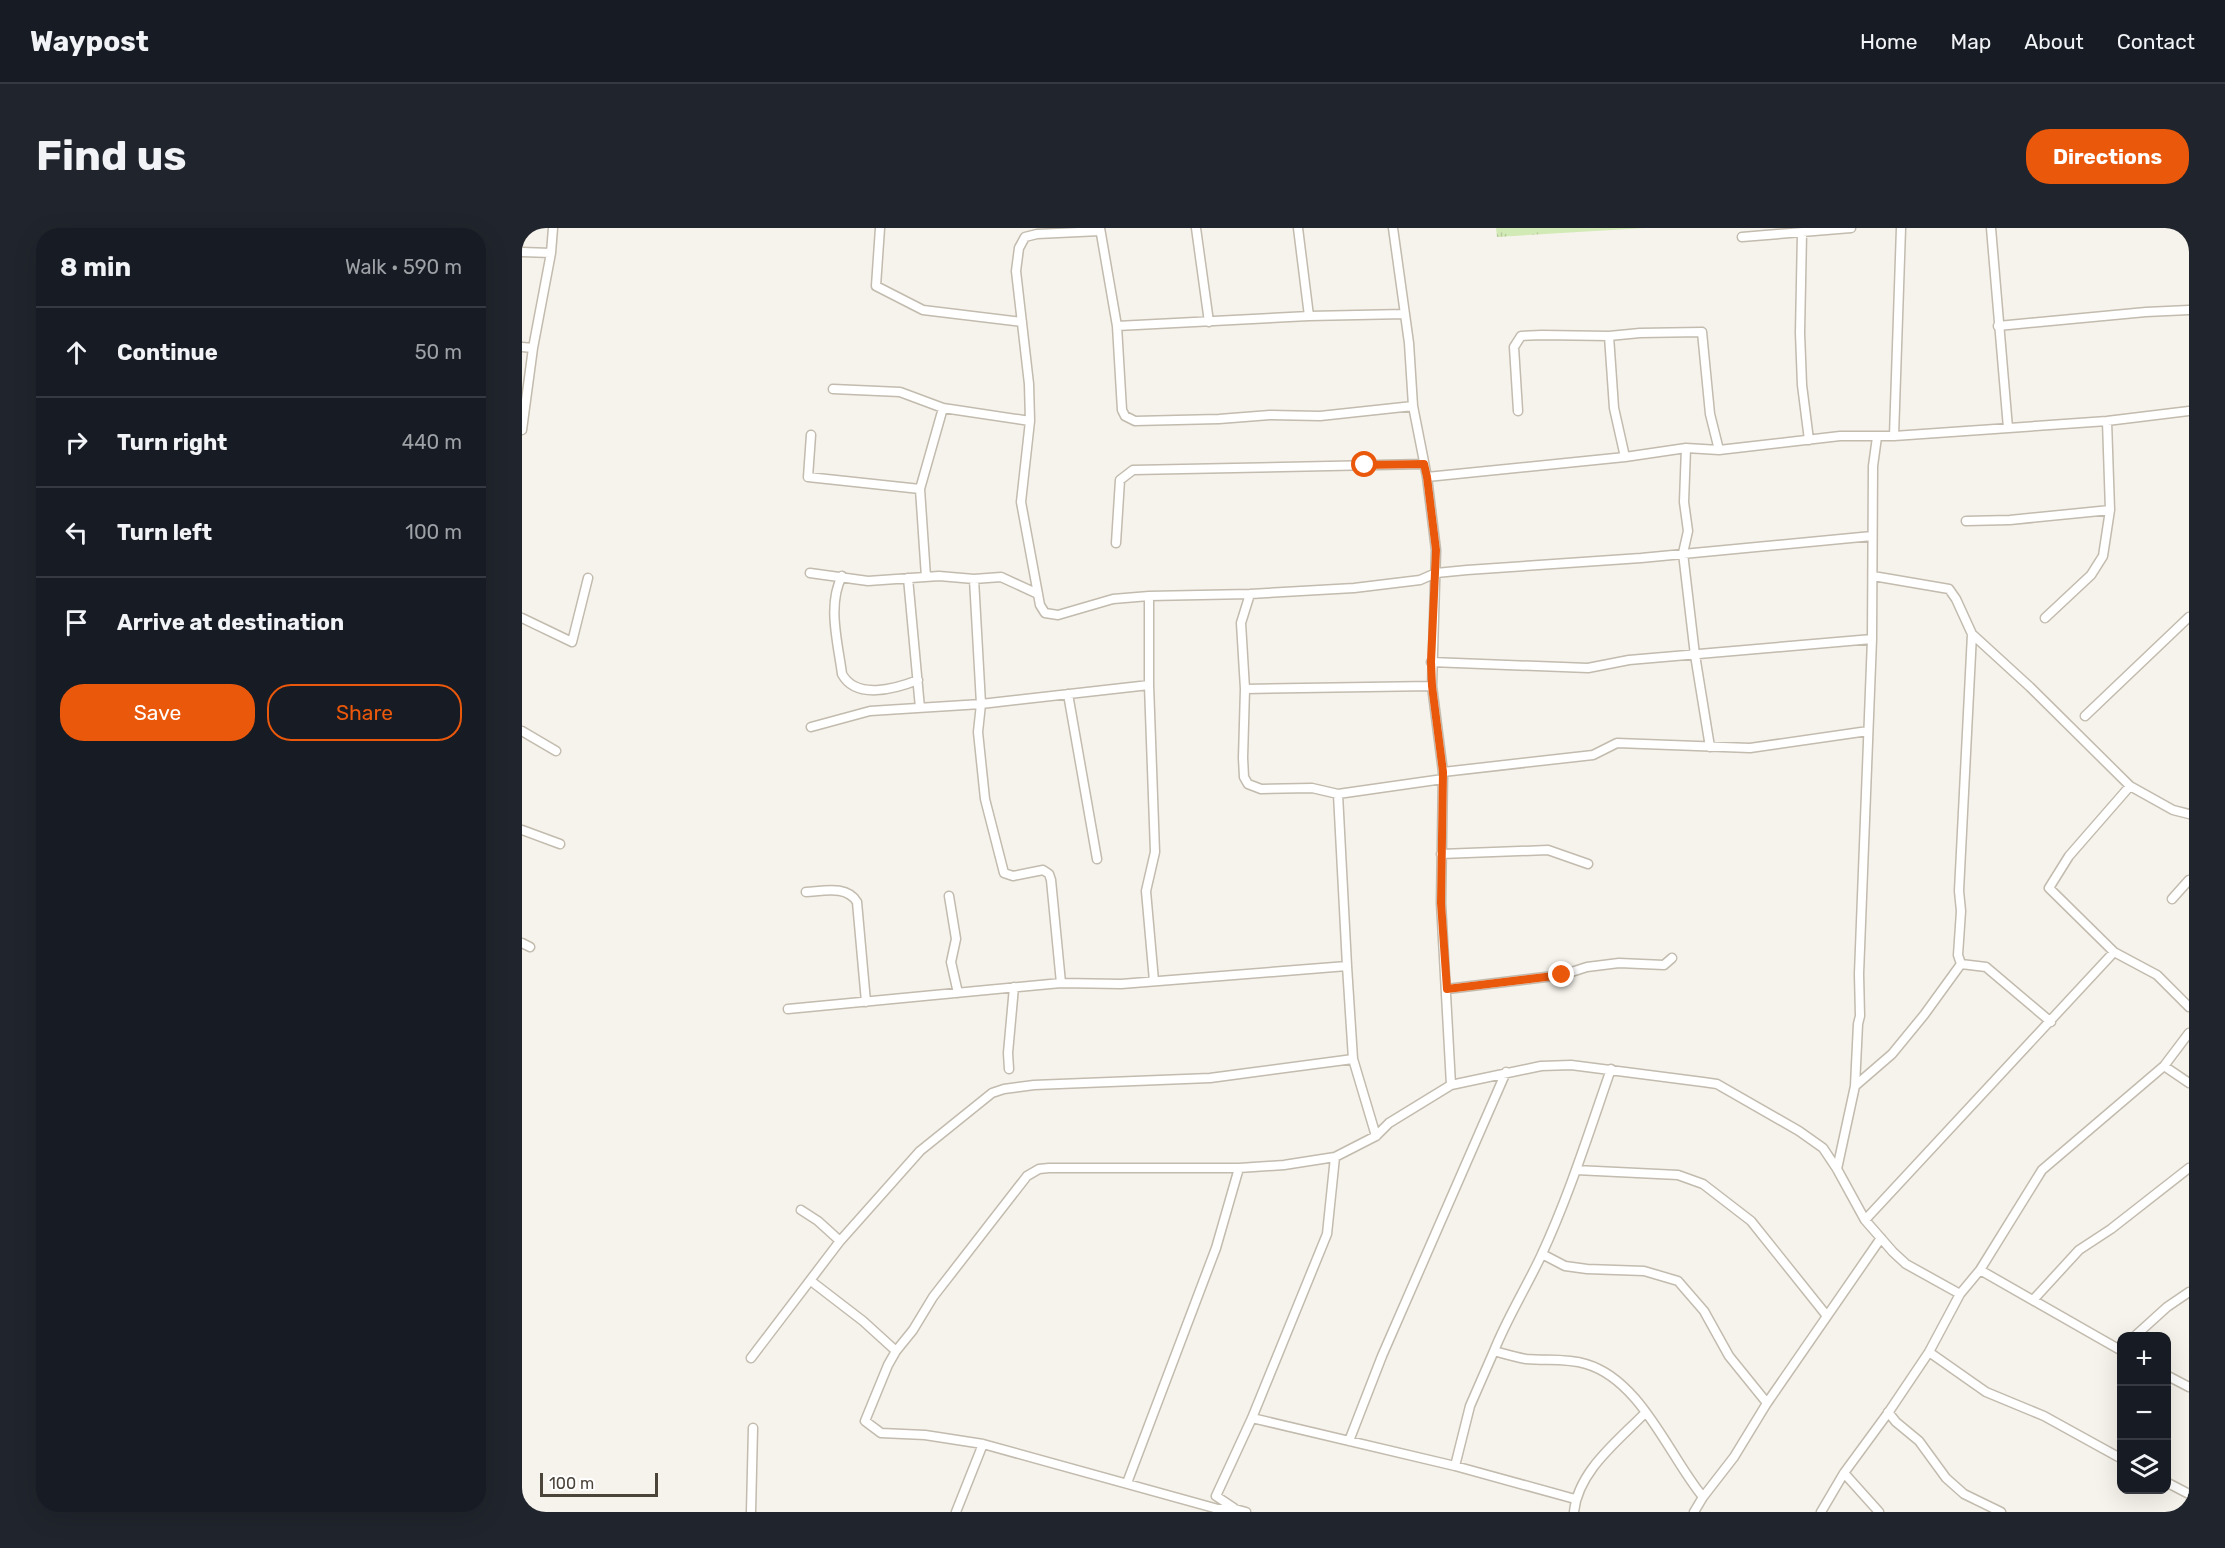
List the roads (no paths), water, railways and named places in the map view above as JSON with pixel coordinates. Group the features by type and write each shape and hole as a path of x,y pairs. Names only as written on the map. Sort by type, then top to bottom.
{"street":[{"path":"522,430 533,348 551,253 553,228"},
{"path":"880,228 876,286 923,310 1022,321"},
{"path":"1196,228 1209,322"},
{"path":"1298,228 1309,316"},
{"path":"1394,228 1409,343 1413,406 1427,477 1436,550 1431,662 1443,775 1441,854 1443,947 1451,1085"},
{"path":"1742,237 1851,228"},
{"path":"1894,436 1901,228"},
{"path":"1991,228 2008,428"},
{"path":"1413,406 1320,416 1270,415 1135,421 1125,416 1122,410 1117,326 1100,230 1035,231 1025,237 1019,248 1016,271 1029,384 1030,421 1021,502 1040,605 1045,613 1058,615 1113,599 1354,588 1420,580 1436,573 1641,558 1872,536"},
{"path":"1802,233 1800,333 1802,385 1809,440"},
{"path":"522,252 551,253"},
{"path":"1998,326 2189,310"},
{"path":"1117,326 1309,316 1405,314"},
{"path":"1518,411 1514,347 1521,336 1542,334 1610,336 1702,332 1710,414 1719,450"},
{"path":"1610,336 1614,408 1625,457"},
{"path":"522,348 533,348"},
{"path":"833,389 900,392 943,408 1030,421"},
{"path":"926,577 920,489 943,408"},
{"path":"1427,477 1625,457 1686,448 1719,450 1840,436 1877,437 2107,421 2189,411"},
{"path":"2045,618 2091,575 2103,556 2110,510 2107,421"},
{"path":"811,435 808,477 920,489"},
{"path":"1838,1169 1855,1086 1860,1016 1859,974 1872,639 1872,536 1875,501 1873,465 1877,437"},
{"path":"1686,448 1684,502 1688,531 1683,553 1695,655 1710,747"},
{"path":"1116,543 1120,480 1132,470 1424,464"},
{"path":"1966,521 2010,520 2110,510"},
{"path":"810,573 868,581 926,577 974,579 1002,577 1038,594"},
{"path":"842,576 838,583 834,608 842,674 846,682 859,688 878,691 918,680"},
{"path":"1873,576 1949,589 1972,634 2030,687 2130,786 2173,810 2189,814"},
{"path":"522,618 572,642 588,578"},
{"path":"908,578 921,708"},
{"path":"974,579 981,704 978,732 985,799 1004,873 1013,876 1043,870 1049,874 1061,983"},
{"path":"1250,594 1241,622 1245,689 1244,777 1248,784 1261,789 1312,788 1338,794 1443,775 1593,754 1617,743 1750,748 1868,731"},
{"path":"1149,596 1149,685 1155,852 1146,891 1154,981"},
{"path":"2085,716 2189,617"},
{"path":"1961,964 1958,955 1961,911 1959,891 1972,634"},
{"path":"1431,662 1588,668 1629,660 1872,639"},
{"path":"811,728 870,711 981,704 1149,685"},
{"path":"1245,689 1432,686"},
{"path":"1068,694 1097,860"},
{"path":"522,732 556,751"},
{"path":"2130,786 2069,856 2049,888 2114,952 2157,975 2189,1007"},
{"path":"1338,794 1353,1059 1376,1136"},
{"path":"522,830 560,844"},
{"path":"1441,854 1548,850 1588,864"},
{"path":"2172,898 2189,880"},
{"path":"806,892 846,892 853,895 857,902 866,1002"},
{"path":"949,896 956,939 951,962 958,993"},
{"path":"1865,1220 2114,952"},
{"path":"1447,989 1562,975 1619,963 1664,964 1672,958"},
{"path":"1961,964 1986,968 2051,1022"},
{"path":"1855,1086 1892,1054 1924,1016 1961,964"},
{"path":"788,1009 1061,983 1121,984 1347,966"},
{"path":"1009,1069 1008,1053 1014,987"},
{"path":"1821,1512 1844,1473 1929,1352 1960,1294 1980,1270 2042,1170 2164,1066 2189,1033"},
{"path":"751,1358 840,1241 920,1151 992,1093 1034,1085 1210,1078 1353,1059"},
{"path":"1246,1512 1235,1509 1218,1509 983,1444 925,1435 881,1433 865,1421 896,1351 913,1330 933,1297 1027,1176 1039,1169 1239,1168 1284,1166 1335,1157 1376,1136 1389,1123 1451,1085 1541,1066 1571,1065 1611,1070 1717,1084 1799,1131 1823,1148 1838,1169 1865,1220 1906,1264 1960,1294"},
{"path":"2164,1066 2189,1083"},
{"path":"1455,1466 1470,1406 1502,1331 1542,1254 1576,1170 1611,1070"},
{"path":"1349,1441 1382,1356 1506,1072"},
{"path":"1235,1509 1216,1496 1252,1418 1327,1234 1335,1157"},
{"path":"1127,1483 1216,1248 1239,1168"},
{"path":"2034,1299 2079,1250 2189,1168"},
{"path":"1576,1170 1678,1175 1703,1184 1751,1221 1827,1316"},
{"path":"801,1210 818,1221 840,1241"},
{"path":"1694,1512 1734,1457 1767,1403 1881,1238"},
{"path":"1542,1254 1565,1266 1644,1271 1678,1281 1704,1311 1729,1356 1767,1403"},
{"path":"1980,1270 2117,1348"},
{"path":"811,1281 863,1320 896,1351"},
{"path":"2140,1332 2189,1292"},
{"path":"1494,1351 1526,1359 1589,1365 1617,1380 1645,1413 1703,1497"},
{"path":"1929,1352 1986,1392 2044,1416 2117,1457"},
{"path":"2171,1378 2189,1387"},
{"path":"1888,1412 1896,1422 1919,1441 1946,1478 1964,1494 2001,1512"},
{"path":"1574,1512 1575,1499 1595,1464 1645,1413"},
{"path":"1252,1418 1455,1466 1575,1499"},
{"path":"751,1512 753,1428"},
{"path":"956,1512 983,1444"},
{"path":"1844,1473 1879,1512"},
{"path":"2171,1485 2189,1494"}]}
